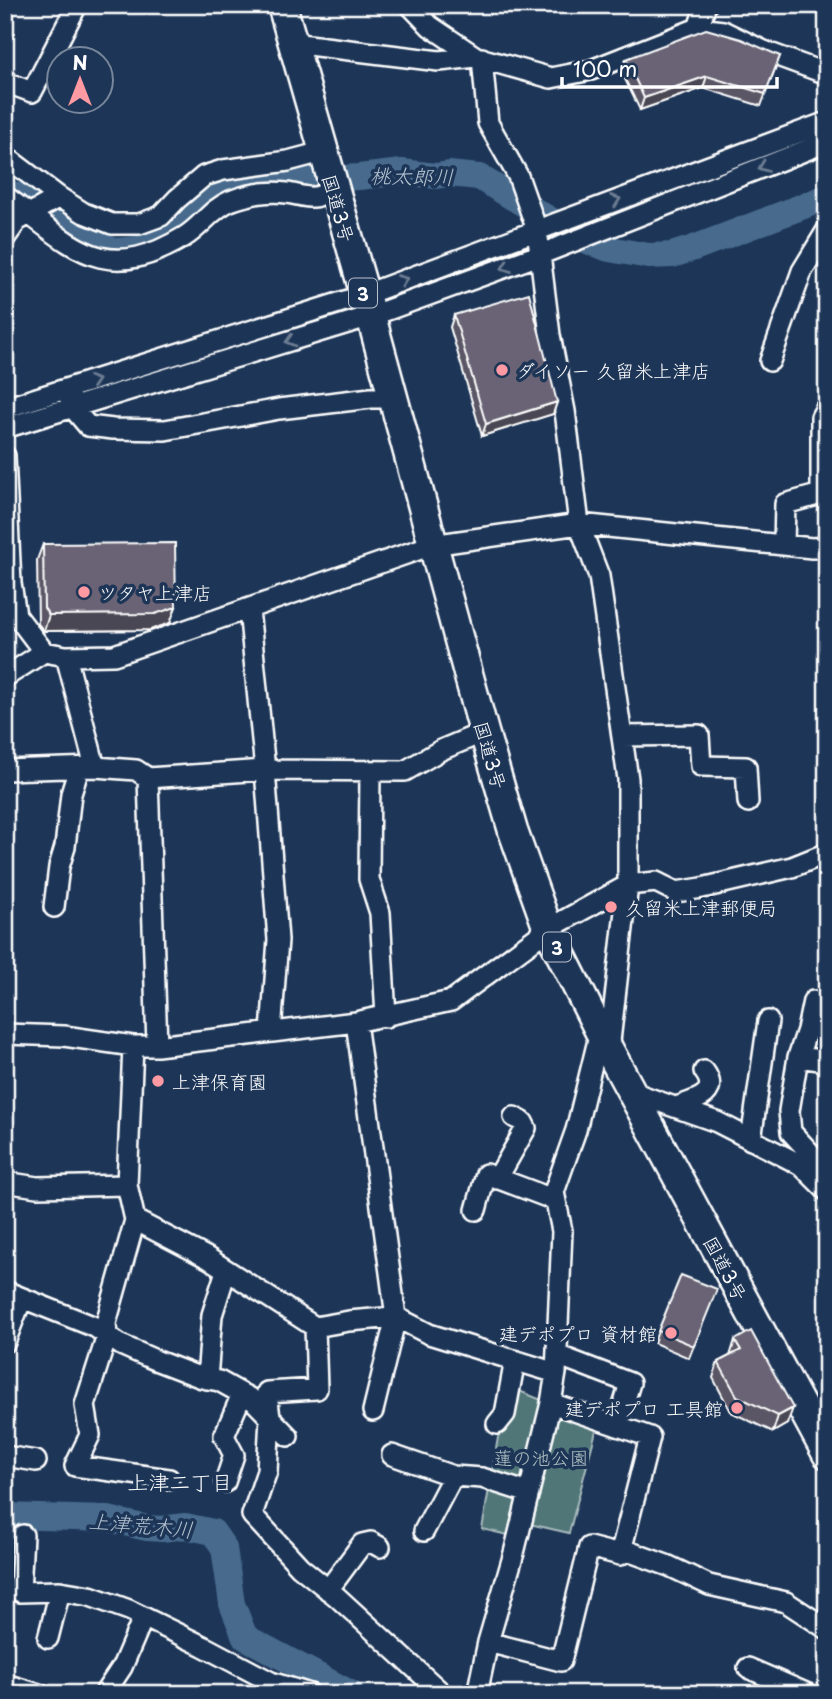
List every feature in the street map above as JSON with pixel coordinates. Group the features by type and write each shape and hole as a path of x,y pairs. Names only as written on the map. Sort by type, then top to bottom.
{"highway":[{"name":"国道3号","path":"282,5 484,732 513,831 548,929 632,1092 827,1454"}],"street":[{"path":"410,5 430,26 479,57 551,78 592,70 698,28 723,31 764,51 827,74"},
{"path":"698,28 706,5"},
{"path":"5,82 32,92 71,7"},
{"path":"292,43 439,61 479,57"},
{"path":"477,1694 488,1642 551,1403 556,1364 562,1231 554,1192 605,1041 628,885 628,779 599,576 579,524 565,411 550,335 537,230 518,176 488,123 479,57"},
{"path":"367,306 537,230 827,122"},
{"path":"5,428 70,398 540,255 827,142"},
{"path":"5,156 84,213 112,224 139,224 161,216 204,176 223,170 323,156"},
{"path":"5,196 82,252 106,260 131,260 187,236 207,216 228,202 258,193 314,197 333,188"},
{"path":"5,238 17,221 59,197"},
{"path":"770,361 802,271 827,230"},
{"path":"70,398 88,426 165,430 279,409 391,398"},
{"path":"5,408 70,398"},
{"path":"783,545 785,504 821,495 821,417 827,406"},
{"path":"5,456 11,583 16,615 37,656"},
{"path":"5,664 37,656 114,655 432,545 579,524 827,547"},
{"path":"249,608 278,940 271,1032"},
{"path":"5,677 37,656"},
{"path":"54,907 59,867 65,848 71,794 87,767 66,656"},
{"path":"5,770 87,767 136,770 148,778 265,770 405,771 441,750 484,732"},
{"path":"622,736 699,735 701,766 746,767 748,802"},
{"path":"370,772 369,879 380,914 386,1017"},
{"path":"148,778 157,1046"},
{"path":"5,1034 157,1046 386,1017 451,1001 548,929 628,885 656,882 676,892 702,888 792,867 827,853"},
{"path":"813,1001 798,1057 789,1111 791,1132 827,1171"},
{"path":"751,1140 768,1021"},
{"path":"356,1022 396,1317 373,1411"},
{"path":"133,1046 127,1185 135,1220 106,1323 107,1336 85,1405 90,1435 75,1466 169,1479"},
{"path":"798,1057 827,1061"},
{"path":"676,1107 702,1098 710,1088 710,1080 704,1071"},
{"path":"632,1092 717,1122 801,1165 827,1191"},
{"path":"497,1179 526,1128 523,1122 514,1117"},
{"path":"476,1210 486,1174 555,1200"},
{"path":"5,1182 37,1187 127,1185"},
{"path":"135,1220 208,1258 314,1327 396,1317 429,1334 515,1360 556,1364 630,1383 617,1426"},
{"path":"206,1378 212,1315 226,1271"},
{"path":"5,1342 14,1295 95,1327 121,1345 155,1360 219,1381 253,1400 288,1436"},
{"path":"314,1327 317,1389 267,1392 270,1418 267,1471 252,1515 300,1567 443,1694"},
{"path":"497,1423 505,1414 515,1360"},
{"path":"225,1482 234,1455 224,1436 242,1394"},
{"path":"488,1642 561,1661 589,1547 620,1555 622,1549 650,1437 551,1403"},
{"path":"391,1455 453,1476 482,1479 529,1493"},
{"path":"5,1456 36,1461"},
{"path":"425,1531 453,1476"},
{"path":"23,1535 13,1587 20,1592 60,1591 90,1596 129,1610 271,1682 310,1694"},
{"path":"328,1590 362,1544 371,1542 380,1547"},
{"path":"622,1549 709,1585 786,1602 827,1629"},
{"path":"48,1638 60,1591"},
{"path":"106,1691 122,1668 143,1618"},
{"path":"748,1668 805,1689"},
{"path":"5,1684 39,1694"}],"green space":[{"name":"蓮の池公園","path":"507,1386 598,1423 569,1533 512,1520 508,1535 482,1529"}],"building":[{"path":"706,29 741,39 780,56 765,94 707,76 644,98 626,59"},
{"name":"ダイソー 久留米上津店","path":"529,293 557,402 486,424 454,315"},
{"path":"175,543 176,607 155,614 49,615 44,608 43,544"},
{"path":"681,1275 717,1289 694,1346 658,1331"},
{"path":"751,1331 793,1408 778,1416 737,1396 718,1362 741,1350 735,1340"}],"waterway":[{"name":"桃太郎川","path":"17,195 81,238 115,251 139,249 158,241 183,227 205,203 231,189 258,182 402,172 436,176 449,174 479,177 582,239 609,249 649,256 672,255 694,248 827,197"},
{"name":"上津荒木川","path":"5,1516 108,1519 147,1528 185,1526 213,1532 224,1548 232,1604 245,1637 352,1694"}],"place":[{"name":"ダイソー 久留米上津店","path":"502,370"},
{"name":"ツタヤ上津店","path":"84,592"},
{"name":"久留米上津郵便局","path":"611,907"},
{"name":"上津保育園","path":"158,1081"},
{"name":"建デポプロ 資材館","path":"671,1333"},
{"name":"建デポプロ 工具館","path":"737,1408"}],"district":[{"name":"上津二丁目","path":"180,1481"}]}
